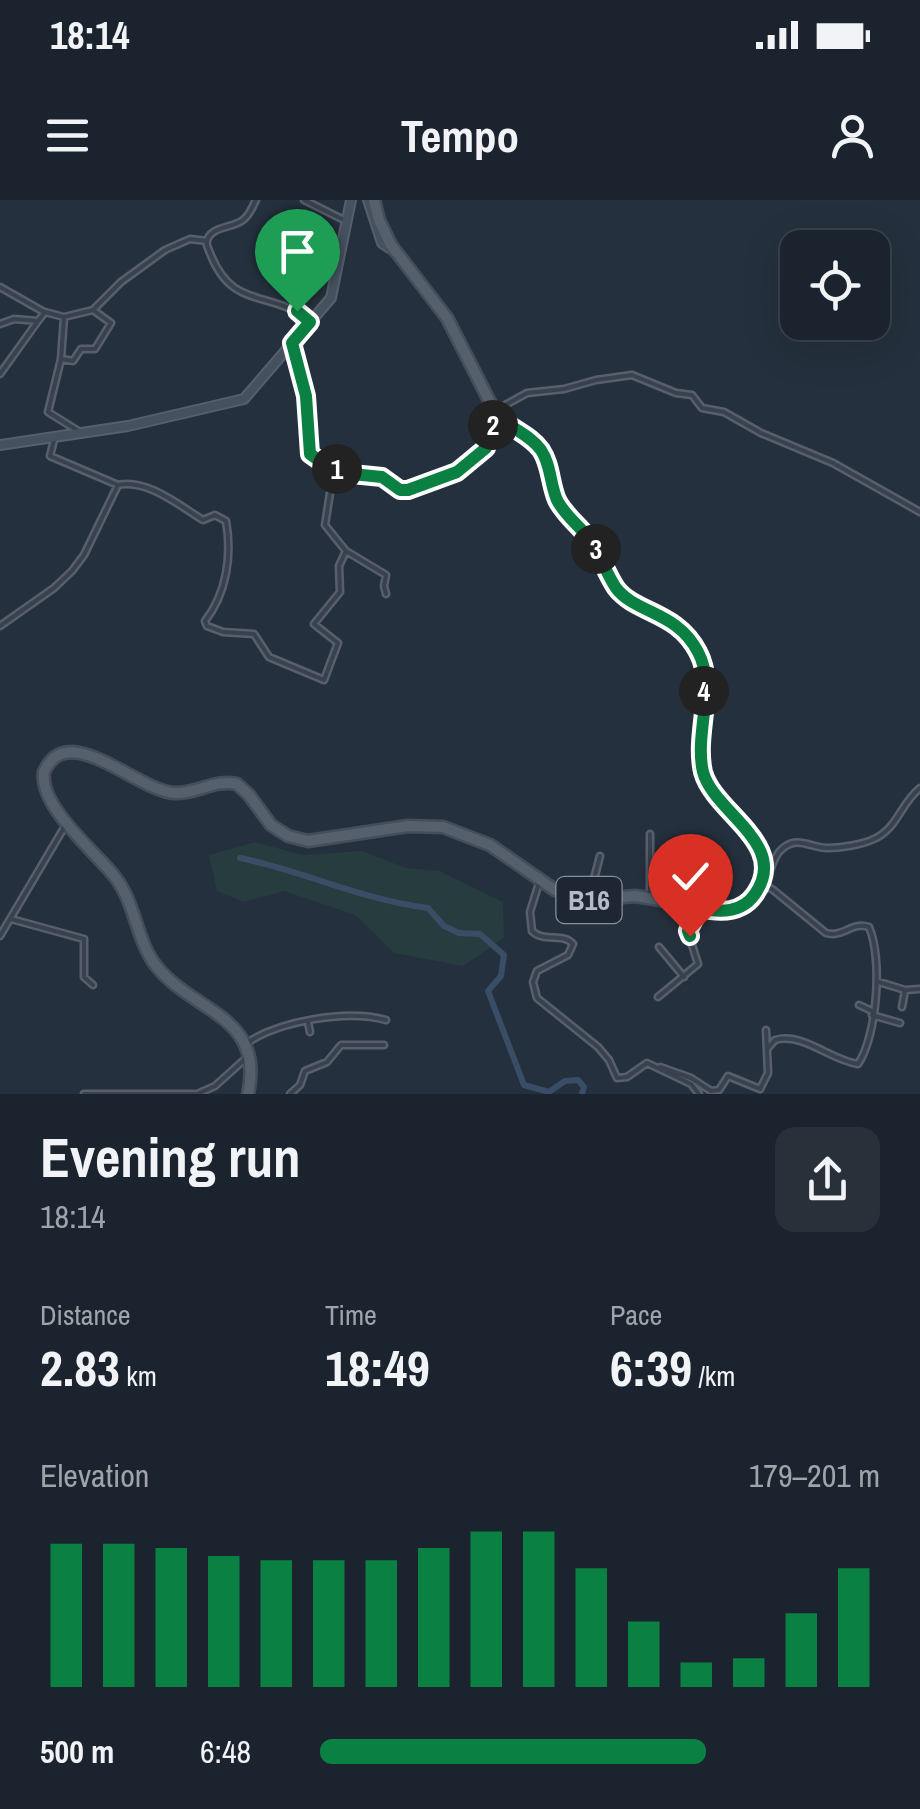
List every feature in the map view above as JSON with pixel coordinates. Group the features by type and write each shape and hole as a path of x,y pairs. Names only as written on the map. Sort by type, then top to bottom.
{"main road":[{"path":"371,200 397,253 461,340 495,412 542,452 559,504 592,544 616,588 672,622 699,653 705,679 701,736 704,775 712,791 753,835 760,852 761,882"},
{"name":"B16","path":"248,1094 249,1057 244,1044 225,1018 158,968 147,951 124,889 48,796 44,772 57,754 78,751 162,791 186,792 219,782 236,784 250,795 271,825 299,840 324,840 419,825 456,830 490,845 539,882 583,898 650,898 720,911 742,907 761,882"}],"street":[{"path":"207,241 215,231 247,217 256,200"},
{"path":"304,200 346,221"},
{"path":"318,208 320,200"},
{"path":"0,444 145,422 244,400 328,303 351,200"},
{"path":"0,287 45,312 64,317 93,310 121,282 164,250 183,241 207,241"},
{"path":"207,241 216,270 237,292 295,309 310,322"},
{"path":"61,360 74,361 81,349 95,349 108,332 110,324 93,310"},
{"path":"0,374 45,312"},
{"path":"64,317 61,360 48,412 80,432"},
{"path":"0,324 14,319 38,321"},
{"path":"292,343 306,396 308,451 334,468 382,477 400,490 426,485 457,472 486,448 495,412 527,393 636,376 692,395 702,408 724,412 761,433 833,463 920,512"},
{"path":"55,436 50,456 118,485 146,488 203,520 215,515 224,518 228,527 226,572 218,603 205,624 224,632 254,634 270,657 324,680 338,644 314,624 340,592 338,566 346,551"},
{"path":"334,468 324,523 346,551 386,575 386,594"},
{"path":"0,626 72,572 84,556 118,485"},
{"path":"767,1049 775,1040 792,1038 855,1065 862,1057 878,982 868,927 856,925 836,935 826,932 761,882 768,876 778,852 788,845 806,842 828,848 878,838 893,825 903,803 920,788"},
{"path":"0,936 68,822"},
{"path":"650,834 650,898"},
{"path":"583,898 594,879 600,856"},
{"path":"539,882 530,912 532,931 543,938 566,938 573,944 568,955 537,970 537,998 598,1047 617,1078 627,1078 644,1063 690,1078 712,1091 720,1090 728,1076 758,1090 768,1073 766,1030"},
{"path":"658,997 699,963 688,932 700,908"},
{"path":"11,919 84,940 84,977 93,985"},
{"path":"658,947 684,976"},
{"path":"878,982 904,990 920,989"},
{"path":"902,1008 904,990"},
{"path":"859,1004 900,1023"},
{"path":"244,1044 268,1030 308,1022 358,1017 386,1020"},
{"path":"308,1022 310,1032"},
{"path":"290,1094 300,1085 307,1069 327,1062 341,1045 384,1045"},
{"path":"84,1094 196,1094 215,1086 249,1057"},
{"path":"655,1066 691,1084 699,1094"}],"green space":[{"path":"255,842 302,855 362,851 406,868 439,871 503,902 504,938 463,966 394,953 355,915 284,891 244,902 217,891 209,855"}],"waterway":[{"path":"240,858 380,899 428,908 444,926 459,933 480,934 504,955 501,976 488,991 524,1085 549,1092 565,1081 578,1080 584,1087 582,1094"}],"route":[{"path":"297,311 310,322 292,343 306,396 307,446 312,457 352,474 382,477 400,490 408,490 457,472 486,448 495,412 542,452 559,504 592,544 616,588 672,622 699,653 705,679 701,736 704,775 712,791 753,835 762,860 762,878 756,893 742,907 720,911 700,908 688,931 690,936"}]}
